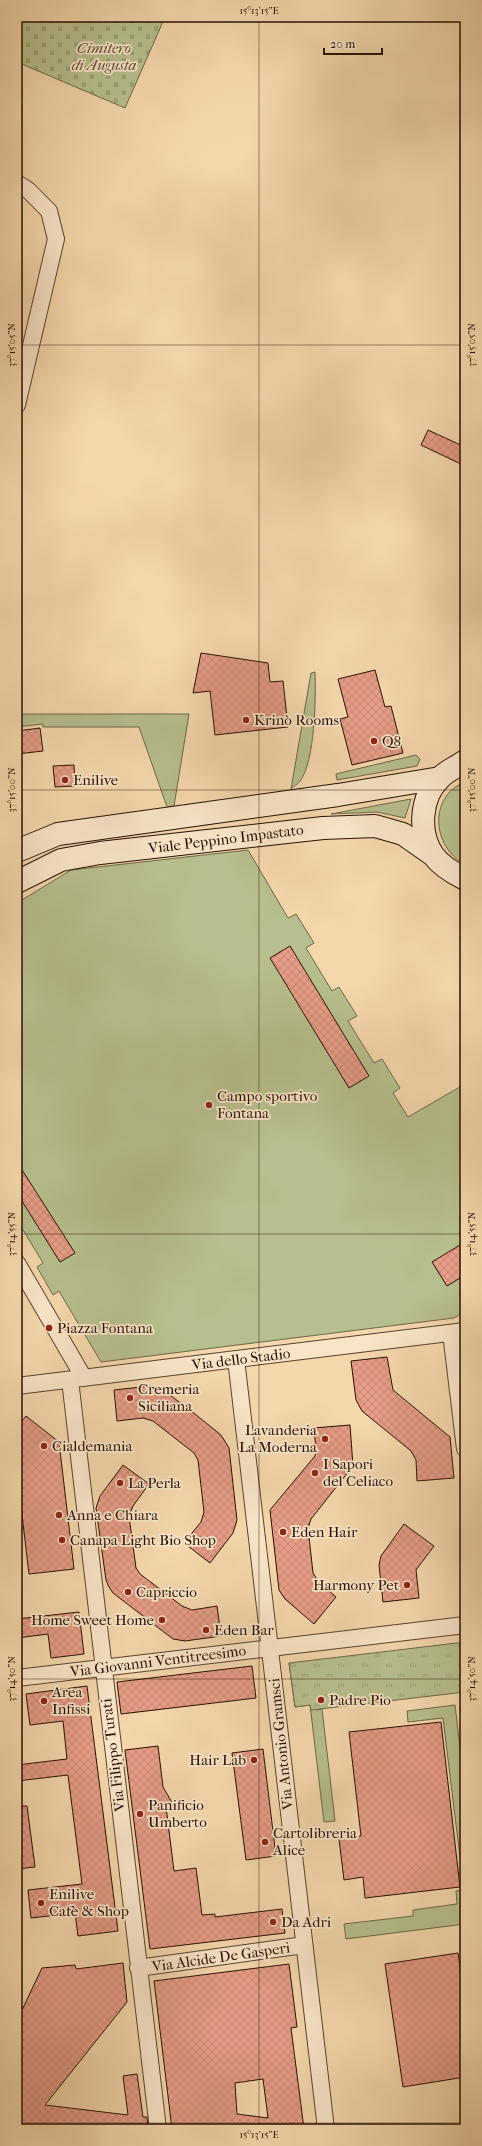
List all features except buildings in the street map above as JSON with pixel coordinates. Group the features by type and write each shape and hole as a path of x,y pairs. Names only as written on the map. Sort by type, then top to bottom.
{"main road":[{"path":"433,855 422,822 425,806 431,790 440,778 463,764"},
{"name":"Viale Peppino Impastato","path":"17,851 58,834 333,796 440,778"},
{"name":"Viale Peppino Impastato","path":"17,882 61,860 108,852 323,828 375,826 403,834 433,855 448,870 465,879"}],"street":[{"path":"17,183 28,190 48,211 56,240 17,405"},
{"path":"17,1264 77,1379"},
{"path":"458,1332 465,1449"},
{"name":"Via dello Stadio","path":"17,1386 458,1332"},
{"name":"Via Antonio Gramsci","path":"236,1359 326,2129"},
{"name":"Via Filippo Turati","path":"77,1379 102,1668 158,2129"},
{"name":"Via Giovanni Ventitreesimo","path":"17,1678 465,1625"},
{"name":"Via Alcide De Gasperi","path":"138,1968 304,1945"}],"green space":[{"name":"Cimitero di Augusta","path":"17,17 165,17 125,108 17,62"},
{"path":"315,672 314,728 309,759 305,772 300,781 291,789 311,673"},
{"path":"17,714 189,714 174,806 167,807 139,727 43,727 43,724 17,727"},
{"path":"416,755 420,759 417,766 337,780 336,774"},
{"path":"465,782 465,864 454,856 446,846 441,835 439,822 440,810 445,798 453,789"},
{"path":"411,799 405,818 377,812 331,814"},
{"name":"Campo sportivo Fontana","path":"248,850 288,918 296,914 314,943 306,948 332,991 339,987 357,1016 348,1021 374,1063 382,1059 400,1088 393,1093 408,1117 465,1084 465,1312 454,1318 101,1362 59,1291 53,1295 37,1267 43,1263 17,1220 17,903 71,870"},
{"path":"465,1642 465,1692 311,1710 310,1705 295,1707 289,1663"},
{"path":"289,1663 316,1710 322,1709 335,1821 324,1822 310,1705 295,1707"},
{"path":"455,1705 465,1790 465,1924 346,1939 344,1924 413,1916 413,1910 457,1904 456,1891 464,1890 443,1718 408,1722 407,1711"}],"place":[{"name":"Krinò Rooms","path":"246,720"},
{"name":"Q8","path":"374,741"},
{"name":"Enilive","path":"65,780"},
{"name":"Campo sportivo Fontana","path":"209,1105"},
{"name":"Piazza Fontana","path":"49,1328"},
{"name":"Cremeria Siciliana","path":"130,1398"},
{"name":"Lavanderia La Moderna","path":"325,1439"},
{"name":"Cialdemania","path":"44,1446"},
{"name":"I Sapori del Celiaco","path":"315,1473"},
{"name":"La Perla","path":"120,1483"},
{"name":"Anna e Chiara","path":"59,1515"},
{"name":"Eden Hair","path":"283,1532"},
{"name":"Canapa Light Bio Shop","path":"62,1540"},
{"name":"Harmony Pet","path":"407,1585"},
{"name":"Capriccio","path":"128,1592"},
{"name":"Home Sweet Home","path":"162,1620"},
{"name":"Eden Bar","path":"206,1630"},
{"name":"Padre Pio","path":"321,1700"},
{"name":"Area Infissi","path":"44,1701"},
{"name":"Hair Lab","path":"254,1760"},
{"name":"Panificio Umberto","path":"140,1814"},
{"name":"Cartolibreria Alice","path":"265,1842"},
{"name":"Enilive Cafè & Shop","path":"41,1903"},
{"name":"Da Adri","path":"273,1922"}]}
